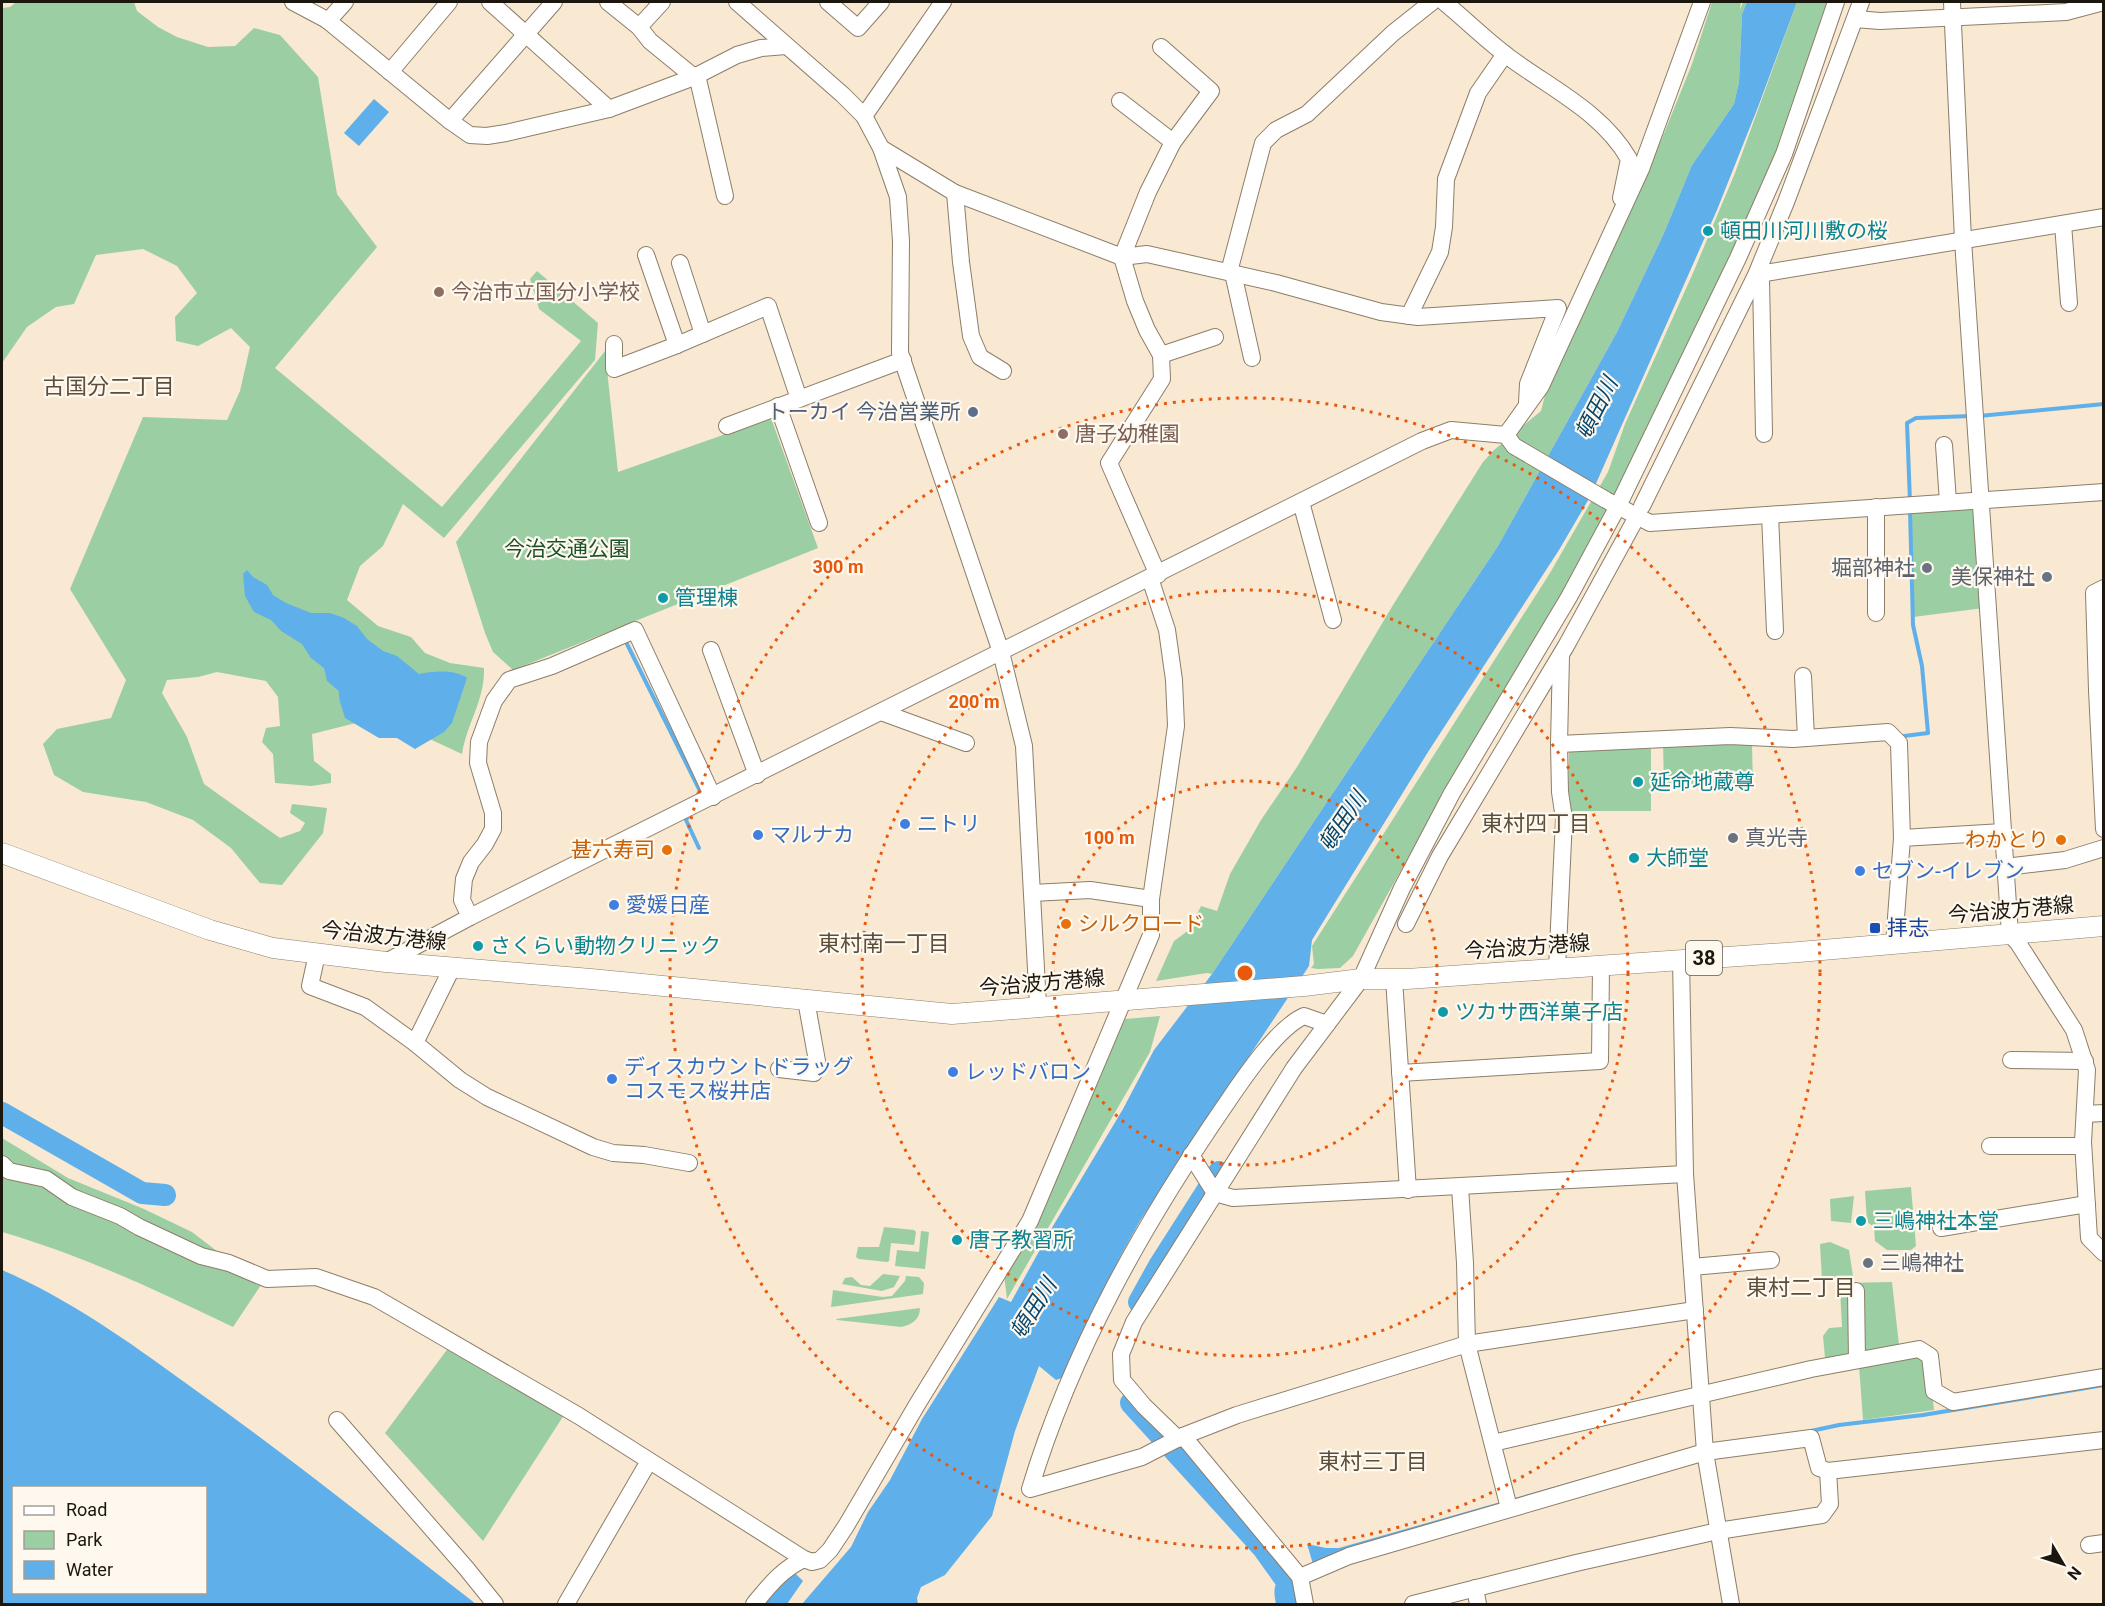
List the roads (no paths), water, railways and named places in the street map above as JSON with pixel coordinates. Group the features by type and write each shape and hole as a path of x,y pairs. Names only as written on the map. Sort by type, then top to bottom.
{"main road":[{"name":"今治波方港線","path":"2,852 210,930 273,948 386,962 952,1014 1304,986 1361,979 1601,967 2103,926"}],"street":[{"path":"293,2 328,21 470,135 487,136 609,109 695,76 737,55 761,48 786,46"},
{"path":"328,21 345,2"},
{"path":"390,72 449,2"},
{"path":"490,2 609,109"},
{"path":"450,121 554,2"},
{"path":"608,2 639,27 650,41 695,76 725,196"},
{"path":"639,27 662,2"},
{"path":"737,2 864,116 881,148 898,197 902,241 900,353 1001,652 1024,746 1038,1006"},
{"path":"828,2 858,28 881,2"},
{"path":"864,116 942,2"},
{"path":"1252,358 1231,273 1263,143 1276,130 1307,114 1393,33 1432,2"},
{"path":"1444,2 1504,54 1599,121 1619,141 1629,159 1615,225"},
{"path":"1510,440 1527,403 1541,386 1641,169 1701,2"},
{"path":"1305,1605 1300,1577 1180,1438 1144,1406 1122,1380 1121,1354 1134,1322 1294,1068 1361,979 1402,888 1452,793 1569,597 1612,503 1738,258 1784,154 1836,2"},
{"path":"1642,506 1756,275 1861,2"},
{"path":"1855,19 1880,21 1953,10 2066,12 2103,2"},
{"path":"1953,10 1963,240 2010,934 2074,1030 2085,1061 2087,1070 2084,1146 2089,1238 2103,1253"},
{"path":"2,1164 9,1171 46,1179 72,1197 120,1216 201,1256 229,1263 267,1279 316,1277 374,1297 579,1416 804,1559 812,1562 820,1560 830,1550 846,1526 918,1403 1030,1221 1151,935 1150,899 1176,726 1174,680 1167,630 1154,576 1109,463 1162,379 1161,355 1134,301 1122,258 1148,192 1173,142 1210,91 1161,47"},
{"path":"1409,316 1440,252 1444,227 1446,178 1478,93 1504,54"},
{"path":"1120,101 1173,142"},
{"path":"881,148 955,193 1122,258 1147,254 1276,283 1381,312 1409,316 1558,308 1528,384 1527,403"},
{"path":"955,193 971,336 980,357 1003,371"},
{"path":"1740,307 1765,273 2103,218"},
{"path":"2063,224 2069,303"},
{"path":"646,255 677,345"},
{"path":"680,263 702,334"},
{"path":"1761,279 1764,434"},
{"path":"614,345 614,369 768,306 799,399"},
{"path":"1161,355 1215,337"},
{"path":"727,426 903,360"},
{"path":"778,406 819,524"},
{"path":"386,962 470,917 1422,441 1450,430 1510,440 1612,503 1650,523 2103,492"},
{"path":"1944,445 1948,502"},
{"path":"1302,502 1333,620"},
{"path":"1876,507 1876,613"},
{"path":"1770,514 1775,631"},
{"path":"1406,924 1440,856 1561,656 1634,522"},
{"path":"2103,588 2094,593 2100,688 2103,829"},
{"path":"470,917 462,900 465,879 471,862 493,829 493,813 478,763 479,742 494,701 509,680 552,666 635,630 713,797"},
{"path":"711,650 757,775"},
{"path":"1557,969 1564,819 1560,792 1559,744 1561,656"},
{"path":"1803,676 1806,738"},
{"path":"881,712 966,743"},
{"path":"1559,744 1730,736 1806,738 1888,732 1899,743 1902,838 1894,944"},
{"path":"1902,838 2003,832"},
{"path":"2006,867 2065,860 2103,848"},
{"path":"1032,893 1090,890 1150,899"},
{"path":"317,954 310,986 365,1007 415,1043 460,1080 487,1097 593,1148 613,1153 644,1155 689,1163"},
{"path":"1681,960 1685,1174 1705,1452 1731,1605"},
{"path":"1400,1073 1600,1061 1601,967"},
{"path":"415,1043 452,968"},
{"path":"1394,979 1408,1190"},
{"path":"779,1069 814,1073 817,1061 806,1000"},
{"path":"1327,1024 1304,1016 1294,1020 1254,1063 1191,1155 1131,1253 1082,1352 1040,1456 1030,1489 1142,1457 1180,1438 1237,1415 1467,1344 1695,1310"},
{"path":"2011,1060 2085,1061"},
{"path":"2085,1114 2103,1113"},
{"path":"1990,1146 2084,1146"},
{"path":"1191,1155 1215,1193 1233,1198 1685,1174"},
{"path":"1460,1187 1466,1263 1467,1344 1509,1508"},
{"path":"1941,1228 2087,1204"},
{"path":"1692,1267 1771,1260"},
{"path":"1856,1291 1857,1360"},
{"path":"1493,1443 1810,1369 1919,1349 1930,1356 1934,1391 1953,1402 2103,1377"},
{"path":"337,1420 466,1568 495,1605"},
{"path":"1300,1577 1349,1556 1705,1452 1811,1438 1819,1468 1828,1471 2103,1440"},
{"path":"566,1605 649,1461"},
{"path":"1413,1605 1475,1588 1718,1531 1822,1515 1830,1504 1828,1471"},
{"path":"754,1605 772,1581 793,1564 804,1559"},
{"path":"1475,1588 1478,1605"}],"water":[{"name":"頓田川","path":"1747,2 1797,2 1717,210 1590,497 1559,550 1428,752 1312,940 1309,966 1140,1221 1121,1255 1062,1378 1056,1380 1039,1366 1015,1431 992,1516 945,1575 921,1587 917,1598 918,1604 802,1604 851,1547 868,1512 890,1480 922,1419 999,1297 1011,1302 1053,1226 1123,1109 1154,1050 1212,974 1498,546 1617,332 1664,233 1692,165 1734,104 1739,82 1742,14"},
{"path":"374,99 389,112 359,146 344,133"},
{"path":"247,570 253,577 267,585 273,595 286,603 311,613 330,613 344,618 357,626 367,639 383,651 397,656 419,674 450,672 467,678 452,723 444,732 415,749 397,738 379,738 345,718 339,691 327,681 324,668 311,658 302,644 281,631 271,620 254,612 245,596 243,574"},
{"path":"2,1270 74,1307 143,1352 297,1465 476,1604 2,1604"},
{"path":"1661,1459 1313,1564 1307,1544 1339,1548 1581,1479"},
{"path":"796,1574 803,1581 787,1604 759,1604 780,1580"},
{"path":"1283,1576 1297,1583 1302,1604 1276,1604 1275,1585"}],"waterway":[{"path":"1979,416 2104,404"},
{"path":"1910,502 1907,423 1916,418 1971,416"},
{"path":"1904,740 1904,736 1928,733 1922,666 1913,625 1910,510"},
{"path":"627,644 700,791 697,796"},
{"path":"689,814 686,820 699,848"},
{"path":"2,1113 142,1193 165,1195"},
{"path":"1139,1302 1159,1266 1219,1172"},
{"path":"1811,1431 2104,1385"},
{"path":"1131,1403 1263,1548 1283,1576"}],"place":[{"name":"頓田川河川敷の桜","path":"1708,231"},
{"name":"今治市立国分小学校","path":"439,292"},
{"name":"トーカイ 今治営業所","path":"973,412"},
{"name":"唐子幼稚園","path":"1063,434"},
{"name":"堀部神社","path":"1927,568"},
{"name":"美保神社","path":"2047,577"},
{"name":"管理棟","path":"663,598"},
{"name":"延命地蔵尊","path":"1638,782"},
{"name":"ニトリ","path":"905,824"},
{"name":"マルナカ","path":"758,835"},
{"name":"真光寺","path":"1733,838"},
{"name":"わかとり","path":"2061,840"},
{"name":"甚六寿司","path":"667,850"},
{"name":"大師堂","path":"1634,858"},
{"name":"セブン-イレブン","path":"1860,871"},
{"name":"愛媛日産","path":"614,905"},
{"name":"シルクロード","path":"1066,924"},
{"name":"拝志","path":"1875,928"},
{"name":"さくらい動物クリニック","path":"478,946"},
{"name":"ツカサ西洋菓子店","path":"1443,1012"},
{"name":"レッドバロン","path":"953,1072"},
{"name":"ディスカウントドラッグ コスモス桜井店","path":"612,1079"},
{"name":"三嶋神社本堂","path":"1861,1221"},
{"name":"唐子教習所","path":"957,1240"},
{"name":"三嶋神社","path":"1868,1263"}],"district":[{"name":"古国分二丁目","path":"109,386"},
{"name":"東村四丁目","path":"1536,823"},
{"name":"東村南一丁目","path":"884,943"},
{"name":"東村二丁目","path":"1801,1287"},
{"name":"東村三丁目","path":"1373,1461"}],"park label":[{"name":"今治交通公園","path":"567,549"}]}
